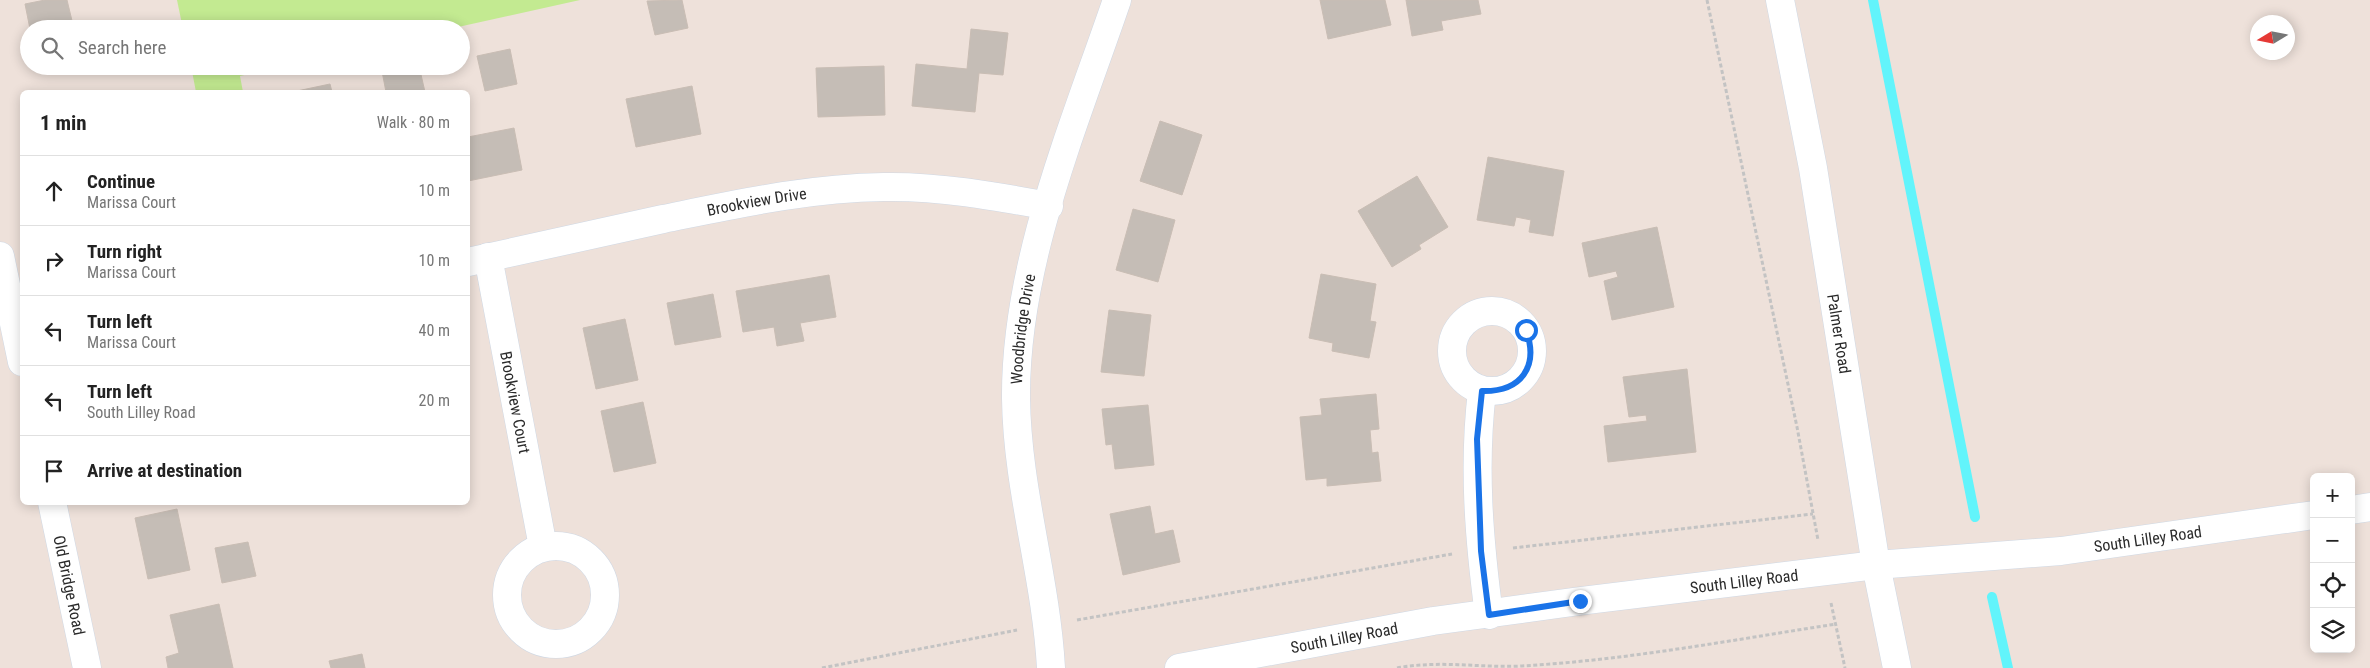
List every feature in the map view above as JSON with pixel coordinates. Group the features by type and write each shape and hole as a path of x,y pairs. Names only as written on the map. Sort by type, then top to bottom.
{"street":[{"name":"Woodbridge Drive","path":"1051,668 1048,626 1019,452 1016,399 1017,353 1035,254 1048,206 1058,171 1117,0"},
{"name":"Palmer Road","path":"1780,0 1812,168 1876,565 1898,668"},
{"name":"Brookview Drive","path":"478,259 753,200 818,190 885,187 934,189 983,194 1048,206"},
{"path":"0,256 20,349"},
{"name":"Brookview Court","path":"478,259 543,547"},
{"path":"1482,391 1477,439 1481,551 1489,615"},
{"name":"Old Bridge Road","path":"53,505 87,668"},
{"path":"2355,509 2370,506"},
{"name":"South Lilley Road","path":"1179,668 1433,621 1489,615 1580,601 1876,565 2061,551 2310,516"}],"path":[{"path":"1707,0 1797,427 1845,668"},
{"path":"1510,549 1813,514"},
{"path":"1070,621 1452,554"},
{"path":"1397,668 1423,663 1521,666 1639,654 1836,624"},
{"path":"822,668 1020,630"}],"green space":[{"path":"177,0 580,0 470,24 470,20 181,20"},
{"path":"193,75 244,75 240,76 243,90 196,90"}],"building":[{"path":"45,0 67,0 72,20 28,20 25,4"},
{"path":"682,0 688,28 655,35 647,1"},
{"path":"1320,0 1385,0 1391,25 1328,39"},
{"path":"1406,0 1478,0 1481,14 1441,21 1443,30 1412,36"},
{"path":"971,29 1008,33 1003,75 979,73 975,112 912,106 916,64 967,69"},
{"path":"510,49 517,84 485,91 477,56"},
{"path":"884,66 885,115 818,117 816,68"},
{"path":"383,75 421,75 425,90 386,90"},
{"path":"330,84 332,90 302,90"},
{"path":"692,86 701,134 636,147 626,99"},
{"path":"1160,121 1202,135 1182,195 1140,181"},
{"path":"514,128 522,170 470,181 470,137"},
{"path":"1488,157 1564,171 1553,236 1529,232 1531,220 1516,217 1514,226 1477,220"},
{"path":"1417,176 1448,227 1419,245 1421,249 1392,267 1358,211"},
{"path":"1133,209 1175,220 1158,282 1116,270"},
{"path":"1657,227 1674,307 1612,320 1604,281 1618,277 1616,271 1589,277 1582,243"},
{"path":"1321,274 1376,284 1370,321 1376,322 1369,358 1332,351 1333,343 1309,338"},
{"path":"829,275 836,317 800,323 804,341 777,346 774,327 743,332 736,291"},
{"path":"713,294 721,337 675,345 667,303"},
{"path":"1109,310 1151,315 1144,376 1101,372"},
{"path":"625,319 638,380 596,389 583,328"},
{"path":"1687,369 1696,452 1608,462 1604,426 1647,421 1646,415 1629,417 1623,377"},
{"path":"1376,394 1379,429 1370,430 1372,453 1378,452 1381,481 1327,486 1327,478 1306,480 1300,417 1322,415 1320,399"},
{"path":"643,402 656,463 614,472 601,411"},
{"path":"1148,405 1154,465 1115,469 1112,444 1106,445 1102,409"},
{"path":"1150,506 1155,534 1173,530 1180,562 1123,575 1110,514"},
{"path":"177,509 190,570 148,579 135,518"},
{"path":"248,542 256,576 222,583 215,548"},
{"path":"219,604 233,668 168,668 166,657 179,653 170,615"},
{"path":"362,654 365,668 331,668 329,661"}],"waterway":[{"path":"1873,0 1975,517"},
{"path":"1992,597 2008,668"}],"route":[{"path":"1526,330 1532,345 1531,360 1524,375 1513,386 1498,391 1482,391 1477,439 1481,551 1489,615 1580,601"}]}
